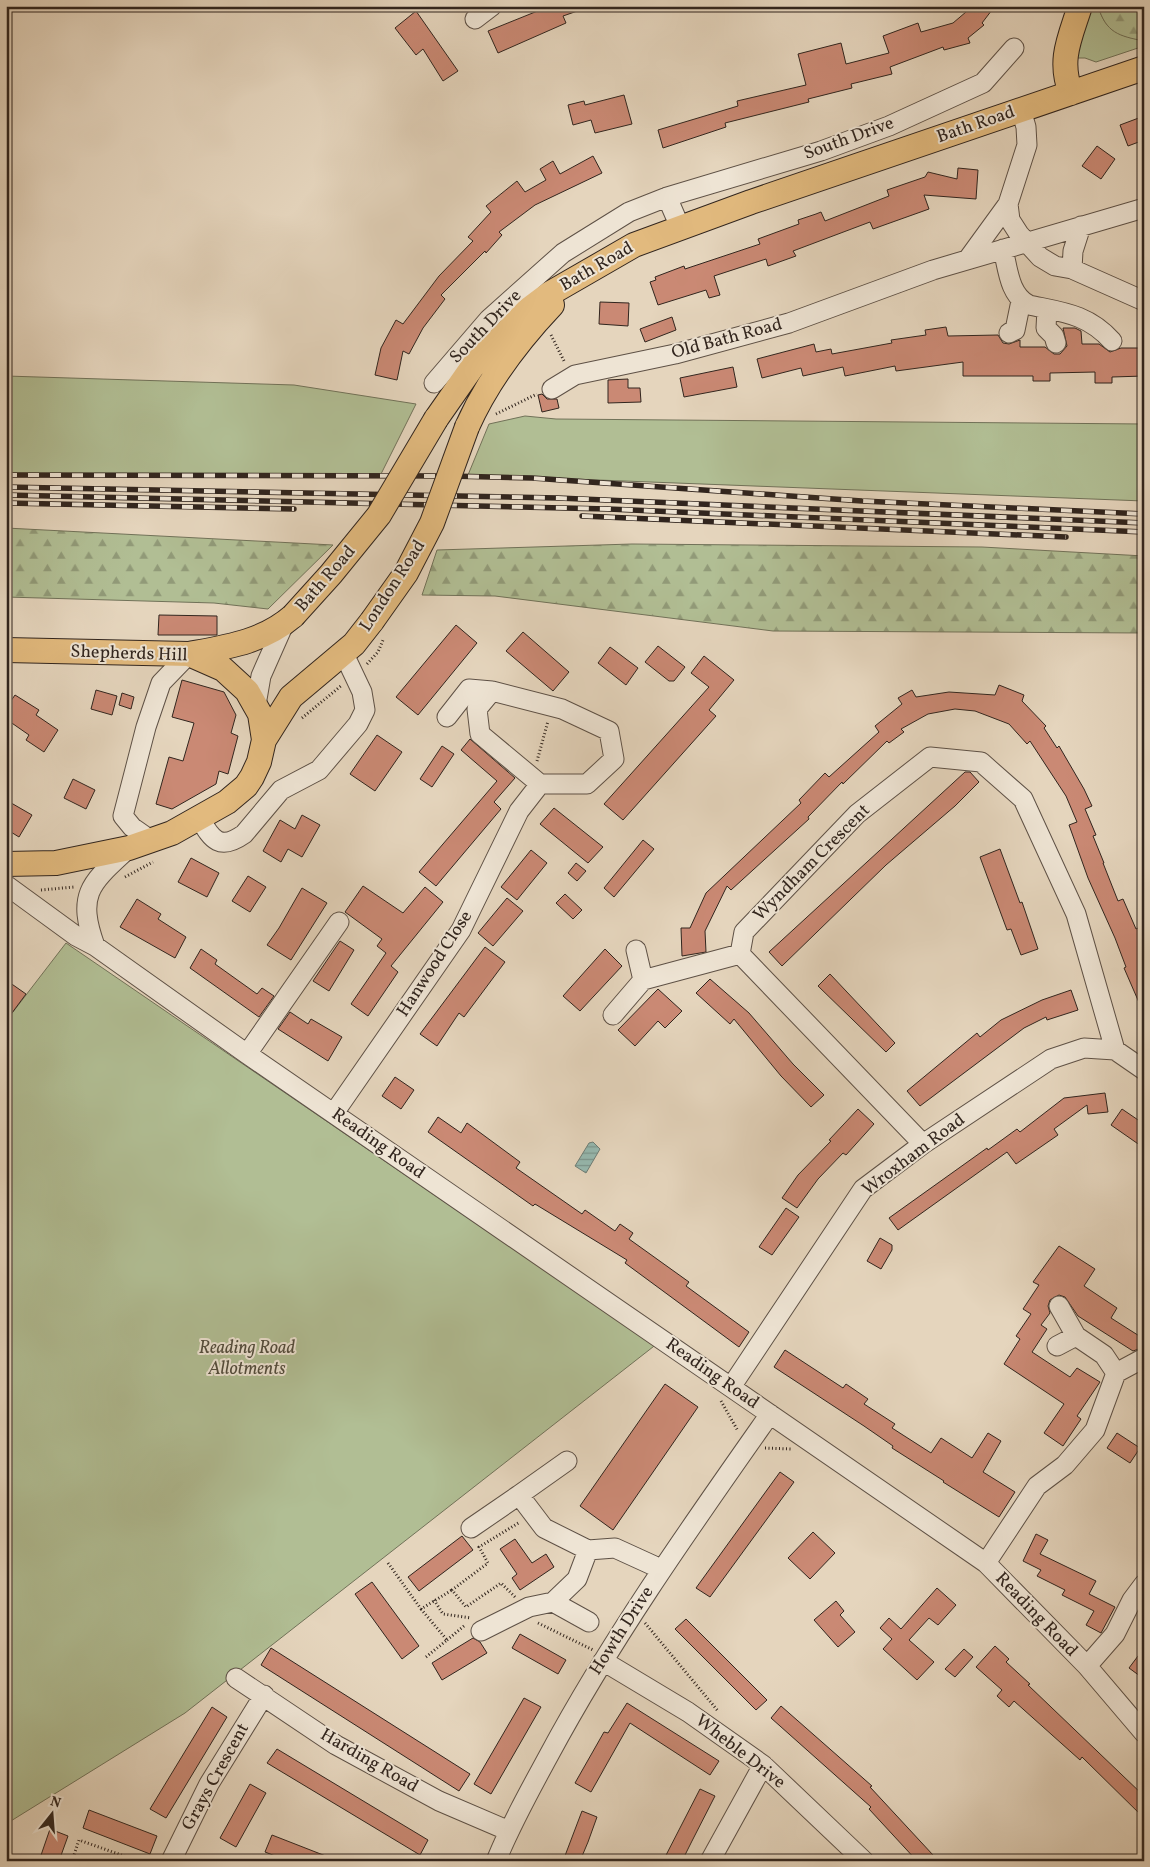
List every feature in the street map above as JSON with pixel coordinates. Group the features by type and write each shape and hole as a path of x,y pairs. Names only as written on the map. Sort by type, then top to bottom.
{"main road":[{"path":"1071,92 1064,68 1064,57 1080,6"},
{"name":"Bath Road","path":"189,654 246,643 288,620 331,574 379,515 436,419 472,366 512,324 549,294 634,245 680,227 1144,68"},
{"name":"London Road","path":"6,864 56,863 128,848 156,850 227,802 246,786 259,762 264,740 291,697 344,654 363,634 406,573 432,523 478,423 475,410 500,369 545,313 578,278"},
{"name":"Shepherds Hill","path":"6,650 189,654 212,663 232,676 247,691 256,705 264,740"}],"street":[{"path":"476,19 492,6"},
{"name":"South Drive","path":"434,383 489,319 563,253 629,212 667,197 821,151 889,126 983,83 1014,48"},
{"path":"968,260 1008,204 1026,145 1026,127 1021,110"},
{"path":"667,197 680,227"},
{"path":"1008,204 1010,220 1019,234 1040,257 1055,266 1072,269 1144,301"},
{"name":"Old Bath Road","path":"552,389 575,375 676,354 789,322 933,270 1144,208"},
{"path":"1072,269 1072,251 1081,226"},
{"path":"1003,249 1013,288 1021,301 1087,319 1101,328 1112,341"},
{"path":"1009,333 1015,330 1021,301"},
{"path":"1047,309 1046,328 1054,336 1056,343"},
{"path":"256,705 261,676 288,620"},
{"path":"156,850 123,816 146,727 161,683 189,654"},
{"path":"200,819 213,839 223,843 236,840 244,834 281,790 319,770 358,724 365,710 362,692 344,654"},
{"path":"448,717 469,689 492,691 552,706 608,731 614,759 587,784 536,780 480,734 477,709 492,691"},
{"name":"Wyndham Crescent","path":"740,954 744,932 857,814 930,757 981,762 1024,799 1076,914 1115,1050"},
{"name":"Hanwood Close","path":"334,1113 461,930 536,780"},
{"path":"95,946 86,913 89,891 101,874 128,848"},
{"name":"Reading Road","path":"6,885 43,923 95,946 247,1054 986,1563 1087,1666 1144,1732"},
{"path":"247,1054 338,922"},
{"path":"636,950 642,980"},
{"path":"612,1015 642,980 740,954 923,1144"},
{"name":"Wroxham Road","path":"730,1387 863,1189 923,1144 1051,1059 1084,1048 1115,1050"},
{"path":"1115,1050 1144,1070"},
{"path":"1060,1306 1076,1336 1104,1355 1116,1373"},
{"path":"1057,1346 1076,1336"},
{"path":"986,1563 1037,1486 1065,1465 1095,1430 1116,1373 1144,1358"},
{"name":"Howth Drive","path":"496,1861 509,1831 586,1686 599,1656 634,1611 661,1569 770,1414"},
{"path":"471,1528 567,1460"},
{"path":"519,1495 544,1528 588,1550 614,1548 661,1569"},
{"path":"481,1631 531,1614 553,1602 577,1579 588,1550"},
{"path":"1087,1666 1115,1634 1132,1600 1144,1584"},
{"path":"553,1602 589,1622"},
{"name":"Wheble Drive","path":"599,1656 688,1712 763,1765 864,1861"},
{"name":"Harding Road","path":"236,1678 336,1745 439,1801 509,1831"},
{"name":"Grays Crescent","path":"171,1861 209,1784 264,1695"},
{"path":"710,1861 763,1765"}],"path":[{"path":"548,330 565,363 575,375"},
{"path":"478,423 501,410 552,389"},
{"path":"297,724 345,683"},
{"path":"536,780 552,706"},
{"path":"123,878 156,850"},
{"path":"37,891 79,886"},
{"path":"421,1609 452,1590 488,1564 479,1547 533,1514"},
{"path":"388,1563 446,1640"},
{"path":"452,1590 466,1607 500,1583 531,1614 599,1656"},
{"path":"426,1657 475,1618 443,1614 434,1600"},
{"path":"634,1611 720,1714"},
{"path":"72,1861 79,1840 138,1861"}],"green space":[{"path":"1091,6 1098,6 1101,15 1109,27 1127,37 1144,41 1144,46 1096,62 1085,58 1078,58 1075,50"},
{"path":"1098,6 1144,6 1144,41 1121,35 1109,28"},
{"path":"6,376 294,385 416,404 381,474 197,476 6,473"},
{"path":"525,416 556,419 1144,424 1144,501 468,475 489,424"},
{"path":"6,528 333,545 268,609 214,603 6,597"},
{"path":"632,544 982,547 1144,556 1144,633 773,631 495,596 422,595 437,550"},
{"name":"Reading Road Allotments","path":"66,943 528,1259 658,1343 185,1713 6,1824 6,1021"}],"water":[{"path":"593,1142 600,1149 586,1173 575,1166 589,1143"}],"building":[{"path":"550,6 586,8 563,16 566,23 498,53 488,31"},
{"path":"973,6 995,6 982,23 984,25 968,38 970,43 944,50 943,47 890,67 892,74 851,84 852,88 808,99 809,102 725,123 726,127 663,148 658,130 738,106 737,101 806,85 798,54 841,43 846,64 889,53 883,36 918,23 921,32 953,23"},
{"path":"416,11 458,71 443,81 423,49 416,55 395,28"},
{"path":"624,95 632,124 595,133 591,120 573,125 568,105 584,101 585,105"},
{"path":"1144,116 1144,140 1128,146 1120,125"},
{"path":"1097,146 1115,159 1101,179 1082,166"},
{"path":"593,156 602,173 535,205 499,232 502,235 486,253 485,251 441,295 445,299 423,328 409,354 403,351 397,380 375,375 381,348 396,320 403,324 439,276 473,241 468,237 491,212 486,206 517,181 525,192 546,180 540,169 553,161 560,174"},
{"path":"958,168 978,170 976,199 924,195 929,209 873,229 870,222 793,251 796,256 768,266 766,259 714,276 720,295 709,298 706,290 658,305 650,282 656,280 655,277 684,266 685,269 760,244 758,239 799,224 798,220 821,212 825,221 889,196 887,190 925,177 928,172 957,179"},
{"path":"600,302 629,303 628,326 599,324"},
{"path":"672,317 676,330 645,342 640,329"},
{"path":"946,327 948,336 998,335 1003,343 1009,344 1020,340 1020,347 1045,347 1054,354 1060,354 1067,346 1063,328 1075,328 1081,331 1082,344 1099,344 1110,352 1121,348 1144,348 1144,376 1112,377 1112,383 1095,383 1095,372 1050,373 1050,381 1033,381 1033,376 963,376 963,362 896,371 895,366 845,376 843,367 803,376 801,368 762,378 757,359 814,344 816,352 831,349 832,354 892,343 891,340 926,335 925,330"},
{"path":"733,367 737,387 684,397 680,378"},
{"path":"628,379 628,388 640,388 641,402 608,403 608,380"},
{"path":"542,394 547,399 557,399 559,408 542,412 538,395"},
{"path":"159,615 217,616 217,635 158,635"},
{"path":"456,625 477,643 418,715 396,697"},
{"path":"523,632 569,672 553,691 506,651"},
{"path":"658,646 685,667 674,681 669,681 645,662"},
{"path":"610,647 638,668 626,685 598,663"},
{"path":"704,656 734,680 709,710 716,716 623,820 604,804 709,687 691,673"},
{"path":"182,680 224,692 236,715 231,733 238,736 228,774 219,771 216,784 172,809 156,804 169,757 183,761 194,723 172,717"},
{"path":"999,685 1024,695 1022,701 1046,726 1044,728 1057,748 1059,746 1092,806 1085,809 1096,835 1093,836 1103,863 1118,901 1123,899 1144,942 1144,1014 1124,968 1126,967 1115,938 1088,878 1069,825 1077,822 1066,796 1030,741 1027,744 1009,724 975,711 955,709 928,714 901,729 904,732 889,743 887,741 843,784 842,782 808,817 809,819 731,890 727,886 705,931 706,952 682,956 681,928 690,928 706,893 801,803 799,800 825,773 829,777 879,732 875,726 902,704 898,698 912,690 916,697 949,692 995,695"},
{"path":"96,690 117,696 112,715 91,709"},
{"path":"122,693 134,697 131,709 119,705"},
{"path":"15,695 39,710 36,715 58,730 44,752 26,740 29,735 6,719 6,708"},
{"path":"377,735 402,752 375,791 350,774"},
{"path":"470,739 515,778 494,802 501,809 436,886 419,872 497,781 461,750"},
{"path":"442,746 454,754 432,787 420,779"},
{"path":"965,772 970,772 979,782 955,806 886,865 782,966 769,952"},
{"path":"73,779 95,790 86,809 64,798"},
{"path":"6,800 32,815 19,837 6,829"},
{"path":"554,808 603,847 588,863 540,824"},
{"path":"302,815 320,825 302,857 288,849 281,862 263,851 280,820 295,829"},
{"path":"643,840 654,849 614,897 604,888"},
{"path":"1000,849 1020,903 1022,902 1038,949 1021,955 1011,929 1007,930 980,857"},
{"path":"531,850 547,863 517,900 501,887"},
{"path":"191,858 219,873 207,897 178,882"},
{"path":"576,863 586,871 577,881 568,873"},
{"path":"248,876 266,887 250,912 232,901"},
{"path":"363,886 403,913 425,887 443,902 391,966 398,972 368,1016 351,1004 386,953 377,946 382,939 345,912"},
{"path":"302,888 327,903 291,960 267,945"},
{"path":"565,894 582,910 573,919 556,903"},
{"path":"507,898 523,911 493,946 478,933"},
{"path":"137,899 161,914 158,919 186,937 175,958 120,927"},
{"path":"340,941 354,950 329,991 313,981"},
{"path":"485,947 505,962 464,1017 459,1013 437,1046 420,1034"},
{"path":"201,949 217,960 215,964 257,994 262,988 274,996 259,1017 190,968"},
{"path":"605,949 622,966 580,1011 563,996"},
{"path":"830,974 895,1043 886,1052 818,986"},
{"path":"710,979 749,1013 793,1064 824,1095 811,1107 781,1076 734,1019 730,1024 696,993"},
{"path":"6,980 26,994 6,1021"},
{"path":"658,989 682,1011 665,1028 658,1021 635,1046 618,1030"},
{"path":"1071,990 1078,1010 1047,1020 1046,1017 1024,1028 920,1106 907,1091 977,1033 980,1037 1001,1020 1042,1000"},
{"path":"290,1012 308,1024 311,1019 342,1037 328,1061 278,1029"},
{"path":"395,1077 414,1090 401,1109 382,1096"},
{"path":"1105,1093 1108,1112 1088,1114 1087,1105 1054,1129 1058,1135 1016,1164 1007,1152 898,1230 889,1218 987,1148 988,1150 1017,1129 1020,1132 1064,1098"},
{"path":"858,1109 874,1124 846,1155 843,1153 818,1179 797,1208 782,1198 798,1175 831,1141 829,1140"},
{"path":"1122,1109 1144,1124 1144,1148 1111,1125"},
{"path":"438,1117 461,1133 467,1123 520,1162 516,1168 582,1214 585,1210 615,1231 620,1224 633,1233 629,1239 689,1282 686,1286 749,1332 739,1347 625,1263 627,1260 535,1204 533,1206 428,1132"},
{"path":"786,1208 799,1217 772,1255 759,1247"},
{"path":"880,1238 892,1245 892,1250 881,1269 867,1261"},
{"path":"1059,1246 1095,1269 1084,1286 1117,1308 1111,1318 1144,1339 1144,1347 1133,1351 1078,1316 1065,1297 1059,1295 1050,1300 1048,1306 1050,1313 1041,1325 1047,1329 1032,1352 1070,1377 1077,1368 1100,1382 1077,1416 1081,1419 1063,1446 1044,1433 1064,1404 1004,1364 1020,1339 1016,1336 1031,1314 1023,1309 1039,1285 1033,1282"},
{"path":"785,1350 843,1388 846,1384 868,1399 864,1404 895,1424 892,1428 931,1453 941,1438 972,1458 988,1433 1001,1441 983,1472 1015,1492 999,1517 892,1448 893,1446 864,1426 774,1367"},
{"path":"665,1384 698,1407 613,1530 580,1506"},
{"path":"1117,1433 1140,1448 1130,1463 1107,1448"},
{"path":"780,1472 794,1482 710,1597 696,1588"},
{"path":"813,1532 835,1553 810,1579 788,1558"},
{"path":"1036,1534 1048,1540 1040,1554 1096,1581 1089,1594 1115,1607 1101,1633 1086,1625 1094,1611 1062,1595 1065,1590 1037,1576 1041,1570 1023,1561"},
{"path":"462,1536 473,1550 419,1591 408,1577"},
{"path":"515,1539 532,1563 546,1554 554,1567 520,1590 512,1578 517,1574 500,1549"},
{"path":"372,1582 419,1646 402,1659 355,1594"},
{"path":"937,1588 956,1605 938,1625 929,1618 909,1640 934,1662 917,1680 883,1649 892,1639 880,1628 889,1618 901,1629"},
{"path":"836,1601 844,1611 840,1615 855,1632 838,1647 814,1620"},
{"path":"686,1619 767,1700 756,1710 675,1629"},
{"path":"520,1634 566,1660 558,1674 512,1648"},
{"path":"473,1638 480,1642 487,1653 442,1680 432,1663"},
{"path":"995,1646 1009,1659 1006,1662 1030,1684 1028,1685 1144,1796 1144,1818 1082,1757 1080,1760 1014,1701 1009,1707 997,1696 1002,1690 976,1667"},
{"path":"271,1648 470,1774 459,1791 261,1665"},
{"path":"1144,1648 1144,1679 1129,1668"},
{"path":"964,1649 973,1657 955,1677 945,1669"},
{"path":"524,1698 541,1707 491,1794 474,1784"},
{"path":"627,1703 719,1761 710,1775 630,1723 591,1792 575,1783 604,1732 608,1733"},
{"path":"781,1706 872,1786 870,1787 933,1855 927,1861 917,1861 869,1809 871,1807 771,1718"},
{"path":"212,1707 227,1717 166,1818 150,1809"},
{"path":"277,1749 428,1840 420,1855 267,1763"},
{"path":"250,1784 266,1793 236,1847 220,1838"},
{"path":"700,1789 715,1796 682,1861 663,1861"},
{"path":"89,1810 157,1836 150,1854 83,1828"},
{"path":"582,1811 597,1817 588,1842 580,1861 563,1861"},
{"path":"50,1829 68,1836 59,1861 39,1861"},
{"path":"272,1835 336,1861 288,1861 265,1852"}],"railway":[{"path":"6,475 451,476 532,478 862,501 1144,514"},
{"path":"6,487 558,498 1144,523"},
{"path":"6,495 608,509 1144,532"},
{"path":"6,503 294,509"},
{"path":"582,516 1066,537"}]}
